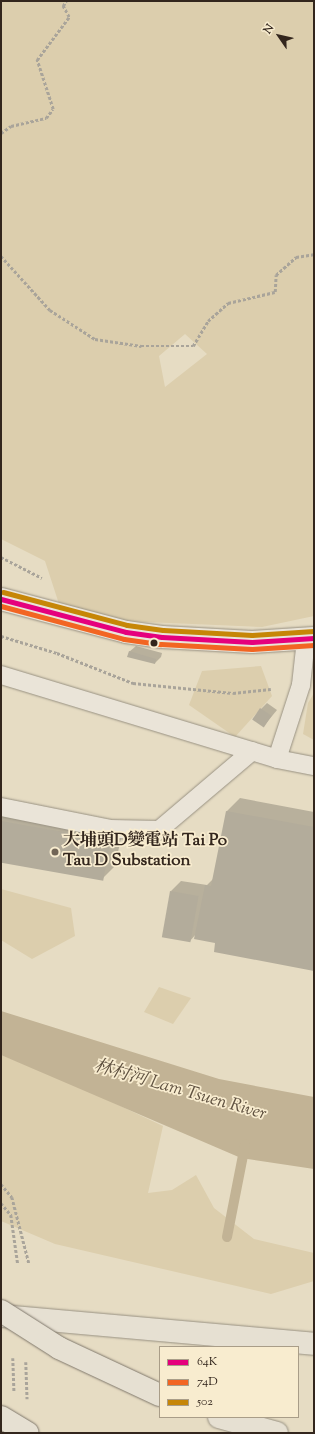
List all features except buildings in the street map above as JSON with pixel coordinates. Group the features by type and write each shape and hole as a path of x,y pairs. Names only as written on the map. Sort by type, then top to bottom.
{"highway":[{"path":"1,1311 60,1348 159,1395"},
{"path":"1,1316 314,1344"},
{"path":"1,1417 28,1433"},
{"path":"223,1418 277,1433"}],"main road":[{"path":"1,600 126,632 162,637 252,642 310,639"}],"lane":[{"path":"277,759 301,684 310,639"},
{"path":"1,675 277,759 314,766"},
{"path":"1,807 110,829 159,830 252,751"}],"path":[{"path":"1,133 11,126 46,118 53,109 37,60 69,17 63,6 66,1"},
{"path":"1,256 50,310 95,338 141,346 193,346 208,321 228,303 275,292 276,275 296,257 314,254"},
{"path":"1,557 42,578"},
{"path":"1,636 57,653 132,683 226,693 270,690"},
{"path":"1,1184 12,1197 29,1263"},
{"path":"1,1203 11,1215 18,1266"}],"shaded area":[{"path":"1,1 314,1 314,616 262,627 123,621 59,604 45,561 1,539","holes":["185,334 207,354 165,387 159,356"]},
{"path":"261,666 272,696 235,737 189,705 202,671"},
{"path":"314,693 314,740 303,734 308,703"},
{"path":"1,889 71,908 75,936 32,959 1,940"},
{"path":"159,987 191,998 173,1024 144,1012"},
{"path":"1,1055 65,1080 163,1126 148,1193 172,1190 196,1175 214,1208 254,1239 314,1253 314,1281 271,1294 55,1244 1,1221"}],"water":[{"name":"林村河 Lam Tsuen River","path":"1,1011 219,1079 314,1097 314,1169 241,1158 1,1055"}],"waterway":[{"path":"227,1237 245,1145"}],"transit line":[{"name":"502","path":"3,592 127,625 163,630 252,635 314,631"},
{"name":"64K","path":"1,599 126,632 162,637 252,642 314,638"},
{"name":"74D","path":"1,606 124,639 161,644 252,649 314,645"}],"place":[{"name":"大埔頭D變電站 Tai Po Tau D Substation","path":"55,852"}]}
